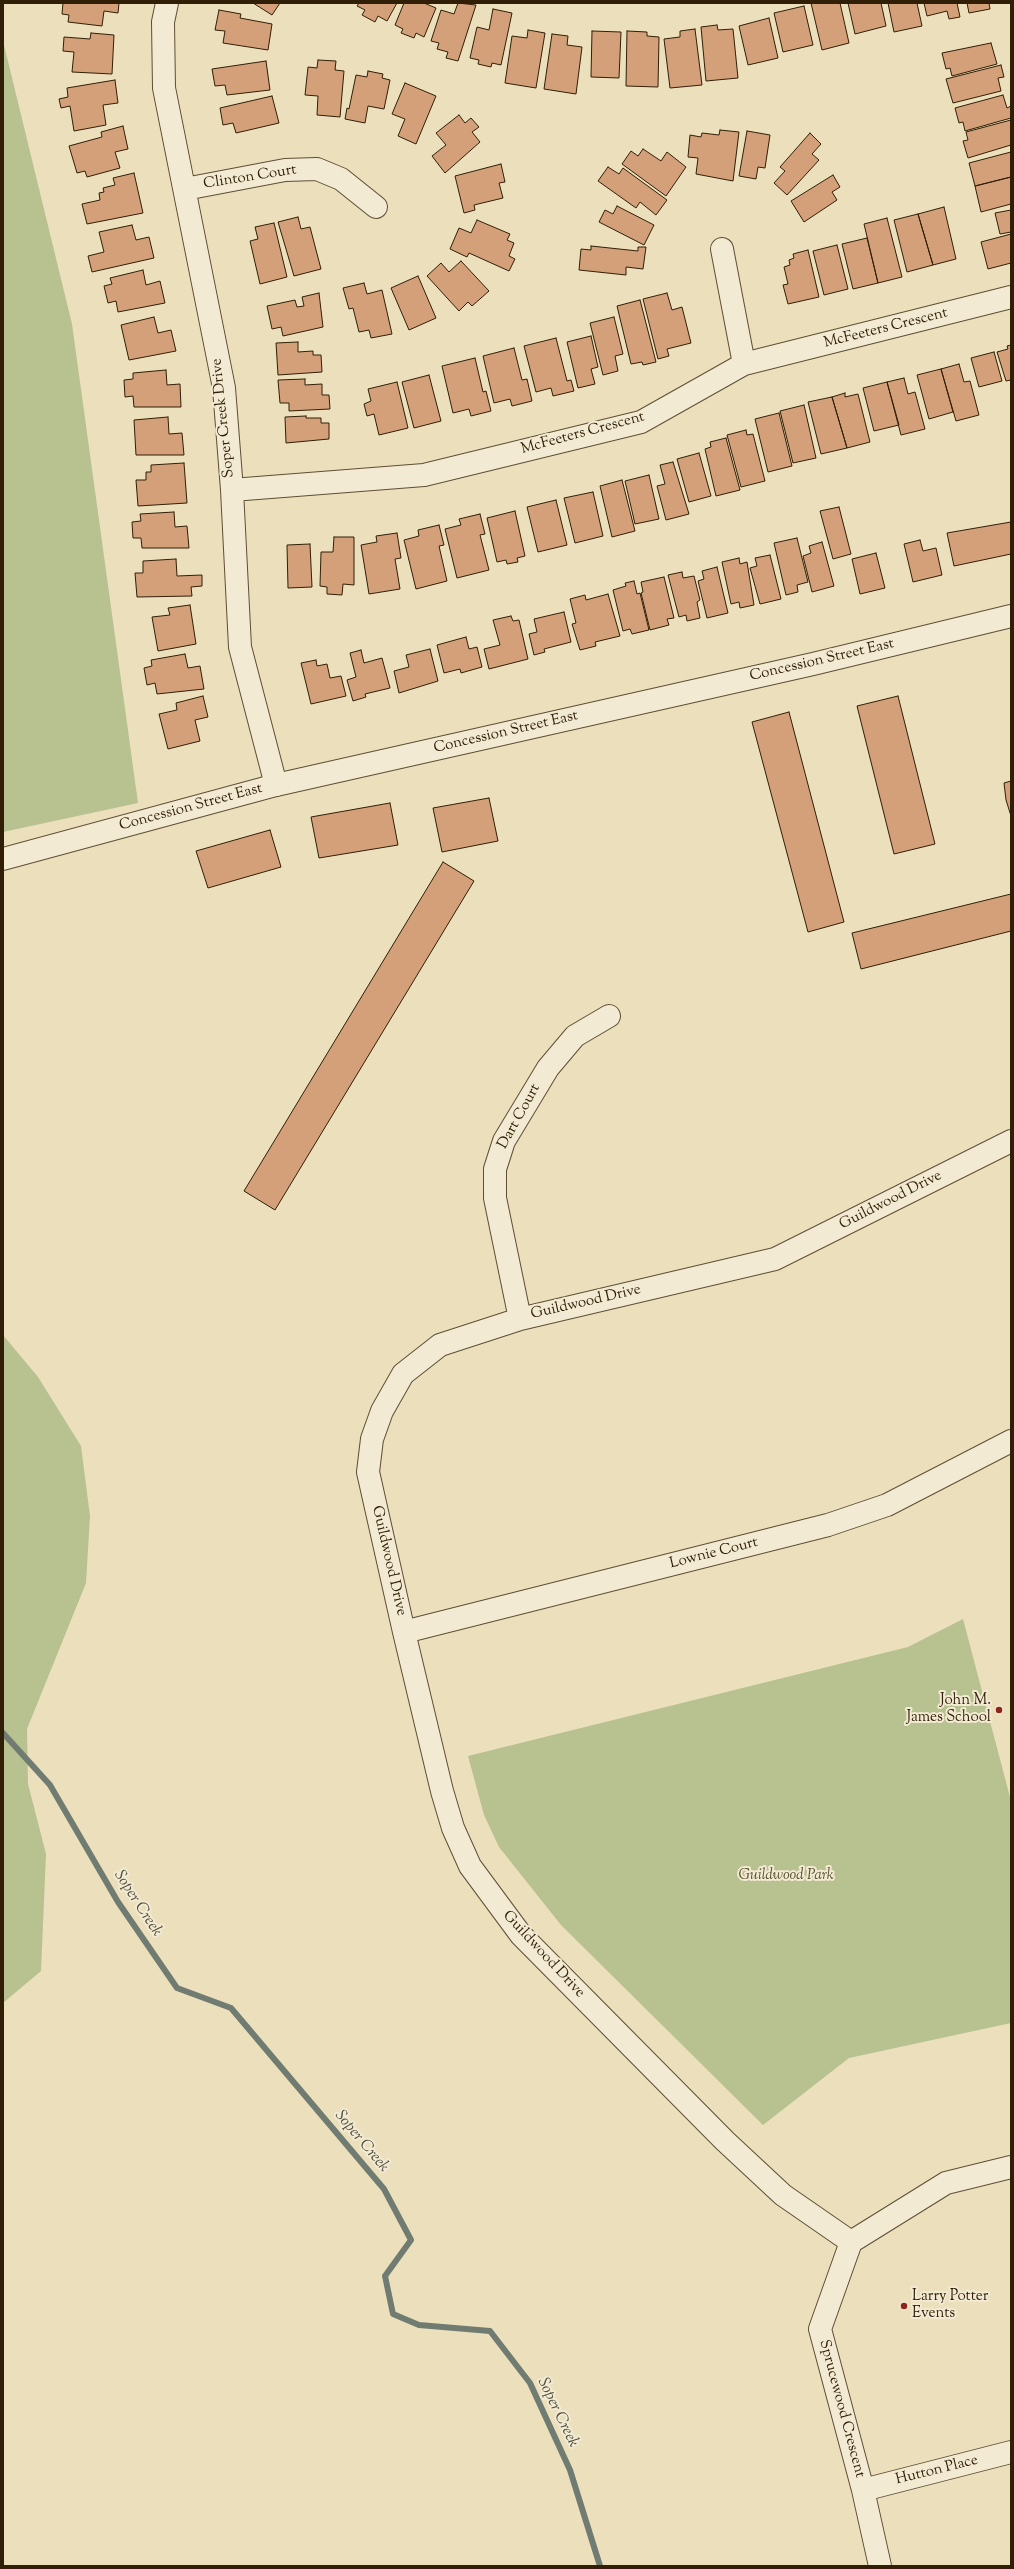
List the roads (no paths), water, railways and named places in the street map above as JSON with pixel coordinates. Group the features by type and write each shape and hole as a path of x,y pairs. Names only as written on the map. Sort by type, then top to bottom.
{"street":[{"name":"Soper Creek Drive","path":"167,3 162,22 164,88 224,388 232,490 240,647 276,785"},
{"name":"Clinton Court","path":"185,189 284,170 316,170 341,180 376,207"},
{"path":"722,249 744,364"},
{"name":"McFeeters Crescent","path":"232,490 424,475 634,424 641,422 744,364 1011,297"},
{"name":"Concession Street East","path":"3,859 276,785 813,664 1011,616"},
{"name":"Dart Court","path":"520,1319 495,1198 495,1169 504,1141 548,1068 575,1036 609,1016"},
{"name":"Guildwood Drive","path":"851,2242 783,2195 726,2141 521,1935 495,1904 470,1866 453,1828 404,1632 368,1472 372,1439 382,1411 403,1374 440,1345 520,1319 775,1259 1011,1141"},
{"name":"Lownie Court","path":"404,1632 828,1525 887,1505 1011,1441"},
{"path":"851,2242 946,2183 1011,2166"},
{"name":"Sprucewood Crescent","path":"851,2242 820,2329 863,2490 880,2566"},
{"name":"Hutton Place","path":"863,2490 1011,2452"}],"waterway":[{"name":"Soper Creek","path":"3,1733 50,1785 118,1902 177,1988 231,2008 384,2189 411,2240 385,2276 393,2314 419,2325 490,2331 530,2383 570,2470 600,2566"}],"place":[{"name":"John M. James School","path":"999,1710"},
{"name":"Larry Potter Events","path":"904,2306"}],"park label":[{"name":"Guildwood Park","path":"786,1876"}]}
